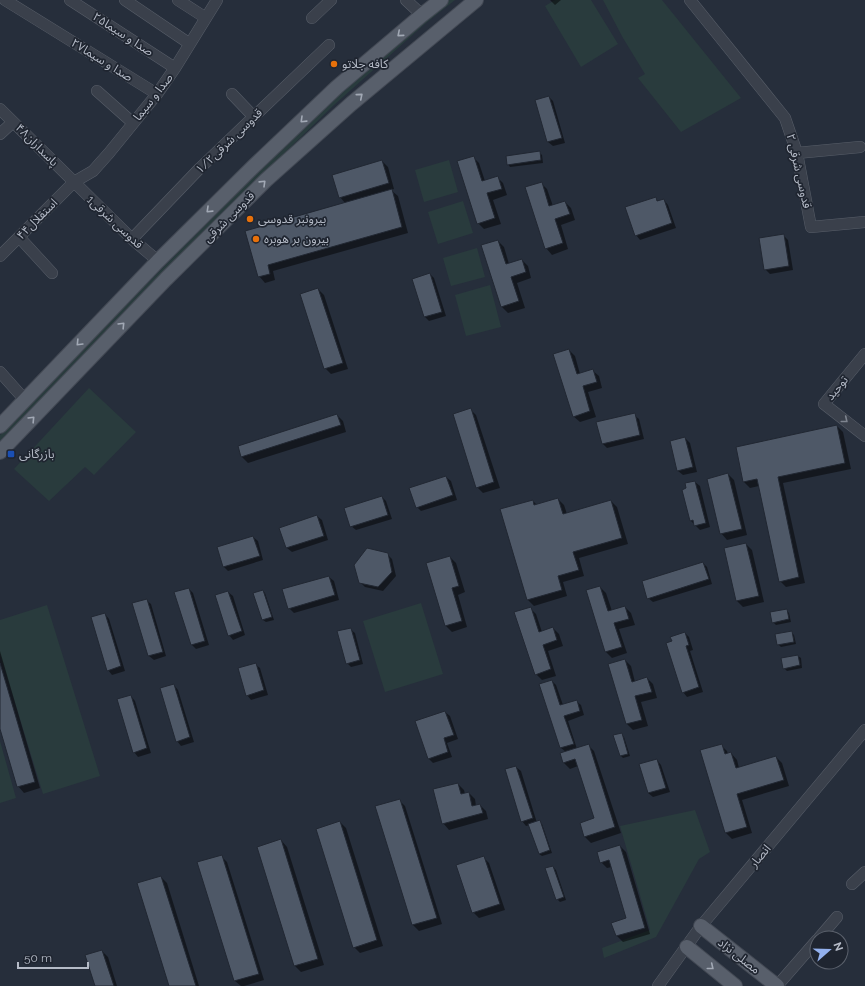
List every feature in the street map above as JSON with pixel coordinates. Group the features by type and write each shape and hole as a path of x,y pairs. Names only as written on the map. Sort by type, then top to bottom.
{"main road":[{"name":"قدوسی شرقی","path":"0,426 158,260 337,88 441,0"},
{"name":"قدوسی شرقی","path":"0,452 166,279 266,180 351,104 476,0"},
{"name":"مصلی نژاد","path":"701,926 777,986"},
{"path":"687,947 735,986"}],"street":[{"name":"صدا و سیما۲۷","path":"5,0 157,94"},
{"name":"صدا و سیما۲۵","path":"70,0 175,68"},
{"path":"125,0 190,44"},
{"path":"178,0 206,18"},
{"name":"صدا و سیما","path":"74,182 92,171 109,153 157,94 217,0"},
{"path":"312,18 332,0"},
{"path":"406,0 422,15"},
{"name":"قدوسی شرقی ۲","path":"690,0 785,118 797,154 811,227 865,222"},
{"name":"قدوسی شرقی۱/۲","path":"132,239 200,168 330,45"},
{"path":"98,91 133,123"},
{"path":"232,94 254,117"},
{"name":"پاسداران۴۸","path":"0,109 74,182"},
{"path":"0,134 13,122"},
{"path":"797,154 860,147"},
{"name":"1قدوسی شرقی","path":"74,182 132,239 158,260"},
{"name":"استقلال۴۴","path":"0,256 74,182"},
{"path":"19,237 52,273"},
{"name":"توحید","path":"865,354 824,404 865,436"},
{"path":"0,372 25,400"},
{"name":"انصار","path":"658,986 701,926 865,730"},
{"path":"852,884 865,872"},
{"path":"826,930 837,917"},
{"path":"777,986 809,949"}],"shaded area":[{"path":"447,0 455,0 426,23 334,105 189,246 0,441 0,435 52,380 247,183 356,78"},
{"path":"555,0 591,0 618,44 581,67 545,6"},
{"path":"603,0 662,0 741,98 681,132 638,78 645,74 623,38"},
{"path":"449,160 458,192 424,202 415,170"},
{"path":"463,201 473,233 438,244 428,212"},
{"path":"477,248 485,277 451,286 443,258"},
{"path":"490,285 501,327 466,336 455,295"},
{"path":"89,388 136,432 94,475 85,467 49,501 14,469"},
{"path":"421,603 443,674 385,692 363,621"},
{"path":"47,605 100,776 43,794 0,654 0,620"},
{"path":"0,741 16,798 0,803"},
{"path":"695,810 710,852 699,859 656,937 604,958 602,948 650,930 620,826"}],"building":[{"path":"549,96 562,138 547,142 535,100"},
{"path":"540,151 541,160 507,165 506,156"},
{"path":"474,156 482,181 498,176 502,189 487,193 495,218 477,224 457,161"},
{"path":"382,160 389,183 339,198 332,175"},
{"path":"542,182 549,206 565,201 570,214 555,219 563,243 545,249 525,187"},
{"path":"392,189 402,227 268,265 270,274 258,277 245,231"},
{"path":"656,197 657,201 664,199 672,223 635,236 625,207"},
{"path":"784,234 789,266 764,270 759,238"},
{"path":"498,240 506,264 522,259 526,272 511,277 519,301 501,307 481,245"},
{"path":"430,273 442,312 424,317 412,279"},
{"path":"318,288 343,363 324,369 300,294"},
{"path":"569,349 577,374 593,369 597,382 583,386 590,411 573,417 553,354"},
{"path":"471,408 494,482 476,488 453,414"},
{"path":"635,413 640,435 602,444 596,422"},
{"path":"337,414 341,425 241,457 238,446"},
{"path":"837,425 845,463 778,477 799,577 779,582 757,479 743,482 736,447"},
{"path":"685,437 693,467 677,471 670,441"},
{"path":"728,473 742,529 720,534 707,479"},
{"path":"446,476 453,495 416,508 409,488"},
{"path":"695,481 706,523 694,526 693,520 690,521 682,490 686,488 685,483"},
{"path":"382,496 388,515 350,527 344,508"},
{"path":"558,498 563,514 611,500 622,538 573,552 579,570 558,576 562,590 527,600 500,509 533,500 534,505"},
{"path":"317,515 324,536 286,548 279,528"},
{"path":"253,536 260,556 223,567 217,547"},
{"path":"746,543 759,596 736,601 724,548"},
{"path":"367,548 388,553 392,572 378,587 359,583 354,565"},
{"path":"450,556 459,586 452,588 462,621 445,626 426,563"},
{"path":"703,562 709,579 647,599 642,581"},
{"path":"329,576 335,595 288,609 282,589"},
{"path":"600,586 608,611 625,606 629,619 614,623 622,647 605,652 586,590"},
{"path":"189,588 205,641 191,645 174,592"},
{"path":"263,590 272,617 262,620 253,593"},
{"path":"228,591 242,631 228,636 215,595"},
{"path":"147,599 163,652 148,656 132,603"},
{"path":"531,607 539,632 553,627 557,640 543,645 551,669 535,675 514,612"},
{"path":"787,609 789,619 772,623 770,612"},
{"path":"105,613 121,666 107,671 91,617"},
{"path":"351,628 360,660 346,664 337,631"},
{"path":"792,631 794,642 777,645 775,634"},
{"path":"685,632 689,645 686,646 699,687 682,693 666,643 672,641 670,637"},
{"path":"798,655 800,665 783,669 781,658"},
{"path":"625,659 632,682 647,677 652,692 635,696 642,720 626,724 608,664"},
{"path":"0,663 35,782 17,787 0,729"},
{"path":"256,663 264,690 246,696 238,668"},
{"path":"552,680 560,705 577,700 580,711 564,716 574,744 560,748 539,684"},
{"path":"174,684 190,737 176,742 160,688"},
{"path":"131,695 147,748 133,753 117,699"},
{"path":"445,711 454,735 444,738 448,752 428,759 415,721"},
{"path":"622,733 628,754 620,756 613,735"},
{"path":"589,744 615,827 584,837 580,823 594,818 575,759 563,763 560,753"},
{"path":"722,744 725,754 731,752 736,768 776,756 784,780 737,794 747,827 725,833 700,750"},
{"path":"657,759 666,788 648,793 639,764"},
{"path":"516,766 533,818 521,822 505,769"},
{"path":"458,783 461,794 469,792 472,806 480,804 483,813 442,824 433,789"},
{"path":"400,799 437,918 412,925 375,806"},
{"path":"540,820 550,850 539,854 528,824"},
{"path":"340,821 377,940 353,948 316,829"},
{"path":"281,839 318,959 294,966 257,847"},
{"path":"620,845 645,928 616,936 611,923 626,918 609,860 600,863 597,852"},
{"path":"222,855 259,974 234,981 197,862"},
{"path":"484,856 500,904 472,913 456,865"},
{"path":"553,866 564,897 556,900 545,868"},
{"path":"161,876 196,986 169,986 137,883"},
{"path":"102,950 114,986 95,986 85,955"}],"place":[{"name":"کافه جلاتو","path":"334,64"},
{"name":"بیرونبر قدوسی","path":"250,219"},
{"name":"بیرون بر هوبره","path":"256,239"},
{"name":"بازرگانی","path":"11,454"}]}
